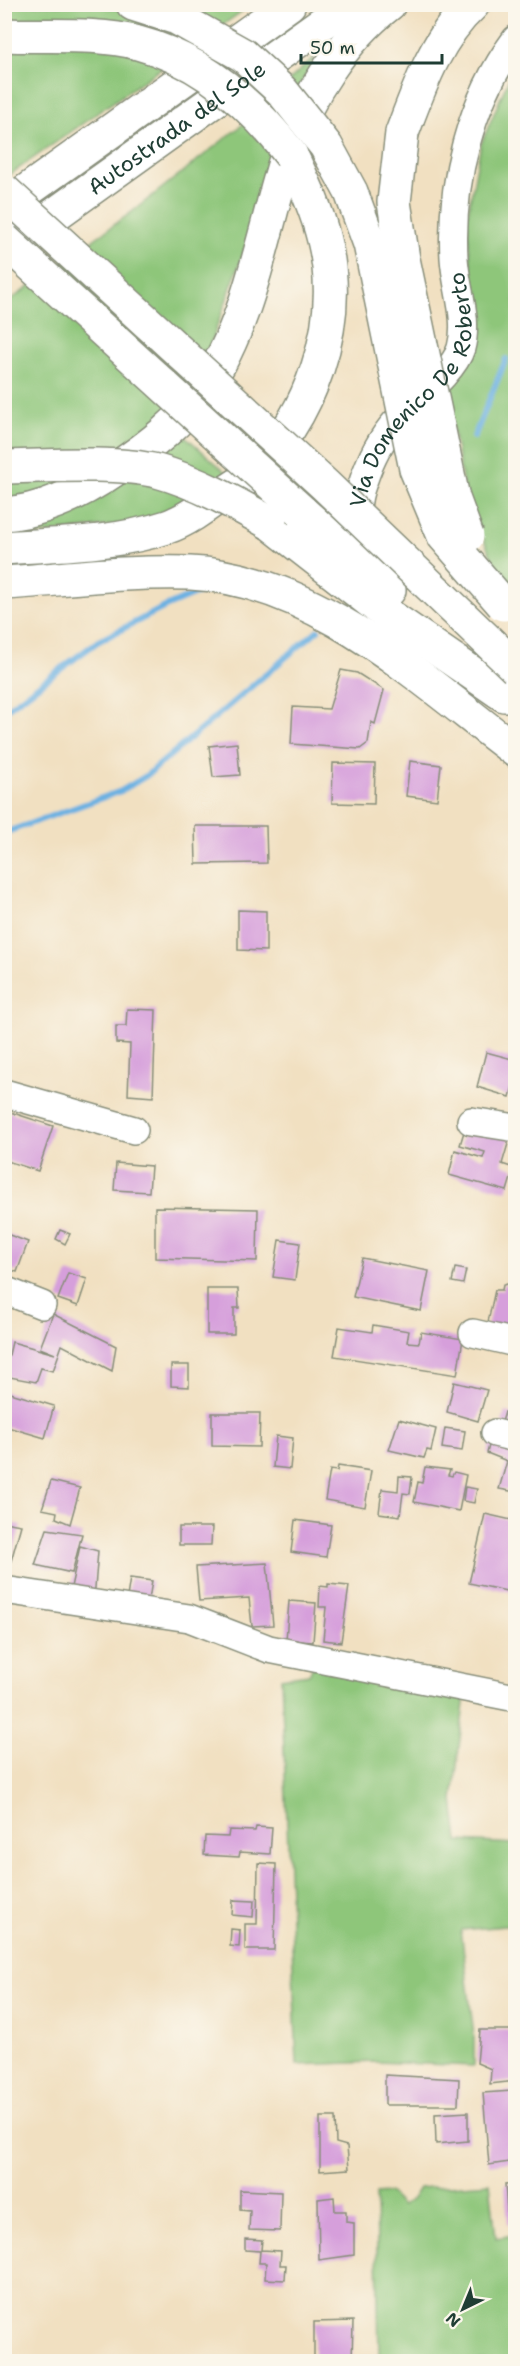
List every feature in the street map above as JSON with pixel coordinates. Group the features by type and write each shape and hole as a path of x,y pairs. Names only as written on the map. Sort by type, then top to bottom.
{"highway":[{"path":"133,4 177,18 243,55 282,91 326,146 351,192 370,244 416,469 444,536 509,611"},
{"name":"Autostrada del Sole","path":"4,207 289,4"},
{"name":"Autostrada del Sole","path":"4,251 349,4"},
{"path":"4,514 20,513 69,497 149,447 180,419 204,388 242,314 290,147 320,84 345,49 373,17 389,4"},
{"path":"473,4 441,44 421,83 402,133 394,202 403,259 453,498 471,546 509,611"},
{"path":"4,35 99,37 138,43 176,58 213,78 235,94 273,131 291,155 312,200 325,242 330,297 324,345 313,382 291,426 269,455 247,478 202,508 168,526 112,540 4,548"},
{"path":"4,191 325,484 513,689"},
{"path":"4,240 513,689"},
{"path":"4,467 100,466 155,471 211,490 270,522 388,615 513,689"},
{"path":"4,583 95,576 192,573 244,581 294,598 352,628 516,751"}],"street":[{"name":"Via Domenico De Roberto","path":"513,689 372,548 357,522 357,498 370,460 394,424 432,387 460,351 465,327 454,259 456,199 465,147 479,103 503,55 516,39"},
{"path":"4,1093 134,1130"},
{"path":"471,1121 516,1128"},
{"path":"4,1290 42,1305"},
{"path":"473,1333 516,1344"},
{"path":"4,1590 189,1618 269,1649 516,1698"}],"green space":[{"path":"5,5 95,5 134,12 172,5 251,5 5,178"},
{"path":"316,55 285,115 258,212 210,346 164,417 230,476 150,520 5,539 4,305 133,211 242,125"},
{"path":"515,64 515,591 492,559 465,495 447,397 473,353 479,317 472,281 467,218 481,144"},
{"path":"314,1664 465,1694 453,1800 458,1841 516,1844 515,1925 461,1930 474,2036 474,2066 375,2062 297,2065 281,1678 309,1674"},
{"path":"490,2183 496,2238 515,2235 515,2361 407,2362 379,2355 376,2194 389,2193 402,2206 412,2199 419,2188"}],"building":[{"path":"341,670 357,673 384,690 375,724 371,722 368,743 360,749 291,744 293,707 329,709"},
{"path":"237,743 240,775 213,777 209,746"},
{"path":"410,761 441,765 437,800 406,796"},
{"path":"333,763 375,764 374,804 332,803"},
{"path":"195,826 266,826 267,863 196,864"},
{"path":"238,910 266,911 266,951 238,950"},
{"path":"127,1009 156,1010 153,1097 128,1095 130,1044 116,1043 116,1026 126,1026"},
{"path":"486,1052 516,1060 516,1075 510,1097 477,1087"},
{"path":"4,1110 53,1126 38,1171 4,1160"},
{"path":"466,1125 510,1137 502,1164 514,1168 507,1191 449,1175 455,1150 483,1158 485,1152 460,1145"},
{"path":"116,1163 151,1166 149,1192 114,1190"},
{"path":"155,1207 258,1209 257,1261 155,1258"},
{"path":"60,1230 70,1234 65,1244 56,1239"},
{"path":"4,1233 28,1242 17,1272 4,1267"},
{"path":"279,1240 300,1243 295,1280 273,1277"},
{"path":"362,1258 429,1271 421,1311 353,1297"},
{"path":"455,1268 466,1270 463,1284 452,1282"},
{"path":"68,1273 87,1279 78,1306 58,1299"},
{"path":"516,1284 516,1334 486,1331 495,1290 502,1290 503,1285"},
{"path":"207,1289 238,1289 239,1308 234,1308 234,1334 207,1334"},
{"path":"53,1314 116,1346 112,1371 62,1345 53,1371 41,1368 36,1382 4,1376 12,1342 55,1354 40,1348"},
{"path":"373,1325 409,1331 407,1342 419,1343 421,1332 463,1339 457,1375 334,1356 339,1327 372,1332"},
{"path":"171,1365 189,1365 189,1387 171,1386"},
{"path":"454,1382 487,1390 478,1421 447,1412"},
{"path":"4,1391 54,1406 45,1438 4,1426"},
{"path":"505,1412 516,1415 516,1430 502,1422"},
{"path":"212,1413 260,1413 259,1447 212,1446"},
{"path":"399,1419 436,1429 431,1451 427,1450 424,1458 389,1450"},
{"path":"445,1428 465,1431 462,1451 442,1448"},
{"path":"276,1436 293,1438 290,1469 273,1467"},
{"path":"491,1438 516,1443 516,1492 499,1489 507,1461 487,1453"},
{"path":"338,1466 371,1471 365,1507 325,1500 330,1470 337,1471"},
{"path":"425,1467 450,1470 448,1475 452,1476 454,1472 466,1475 459,1511 414,1502 418,1482 422,1483"},
{"path":"399,1476 412,1477 410,1494 403,1493 400,1516 379,1513 382,1489 398,1491"},
{"path":"51,1481 80,1488 70,1524 56,1518 57,1512 42,1509"},
{"path":"465,1487 477,1489 474,1503 463,1501"},
{"path":"485,1514 516,1521 516,1593 469,1583"},
{"path":"295,1520 331,1525 326,1557 291,1552"},
{"path":"4,1522 21,1525 11,1561 4,1561"},
{"path":"179,1527 212,1527 211,1545 179,1545"},
{"path":"47,1529 82,1534 72,1573 35,1565"},
{"path":"80,1546 98,1551 94,1600 69,1596"},
{"path":"267,1563 273,1625 252,1626 249,1598 199,1601 196,1567"},
{"path":"130,1578 152,1581 148,1606 127,1597"},
{"path":"328,1584 349,1586 341,1642 323,1640 326,1607 319,1607 320,1586 328,1587"},
{"path":"289,1601 316,1603 313,1642 286,1640"},
{"path":"256,1827 272,1828 270,1854 240,1852 239,1857 204,1855 205,1836 228,1837 229,1830 255,1831"},
{"path":"258,1863 276,1864 274,1950 245,1950 245,1924 257,1924"},
{"path":"233,1900 254,1901 253,1917 232,1915"},
{"path":"231,1929 240,1930 239,1947 230,1946"},
{"path":"480,2030 516,2030 516,2081 490,2084 491,2069 477,2063"},
{"path":"385,2075 459,2079 458,2105 385,2105"},
{"path":"512,2091 516,2161 489,2165 483,2093"},
{"path":"468,2112 468,2141 436,2144 435,2114"},
{"path":"320,2117 335,2117 336,2143 347,2146 349,2169 320,2171"},
{"path":"516,2183 516,2223 508,2224 505,2184"},
{"path":"240,2190 281,2192 280,2231 249,2230 250,2211 240,2210"},
{"path":"334,2197 335,2211 346,2211 346,2222 354,2223 354,2255 319,2260 318,2199"},
{"path":"245,2239 262,2240 261,2250 281,2251 280,2265 286,2265 285,2280 265,2279 266,2263 259,2263 260,2251 245,2250"},
{"path":"353,2321 352,2362 314,2362 314,2322"}],"waterway":[{"path":"474,437 506,359"},
{"path":"4,711 97,642 165,607 209,588"},
{"path":"4,833 121,791 146,776 318,630"}]}
